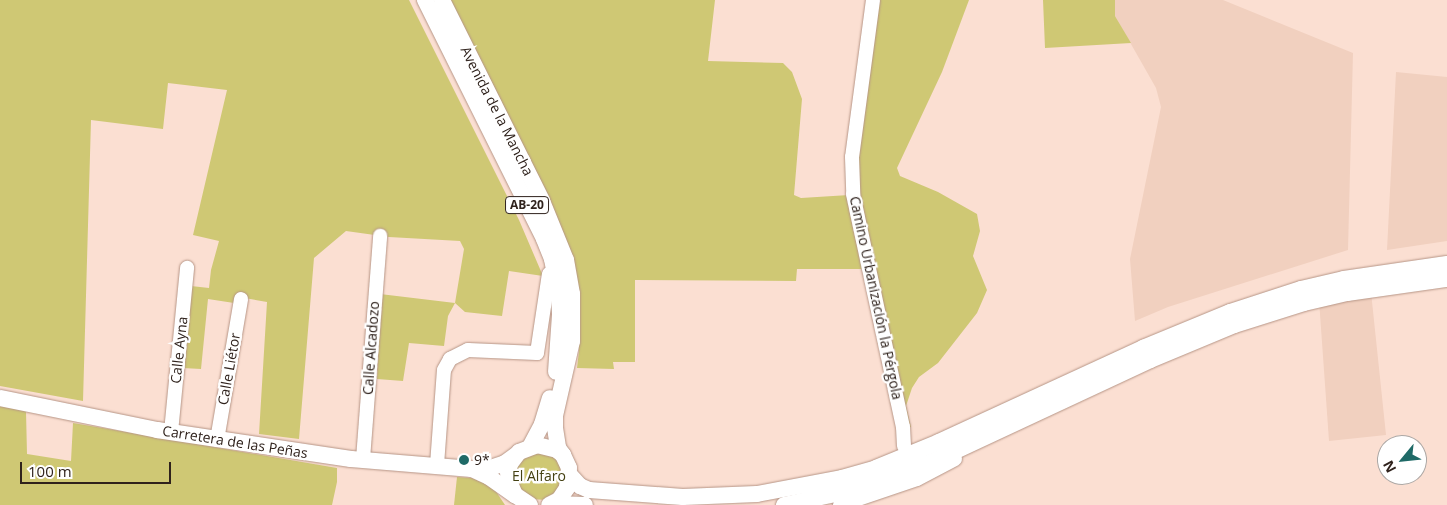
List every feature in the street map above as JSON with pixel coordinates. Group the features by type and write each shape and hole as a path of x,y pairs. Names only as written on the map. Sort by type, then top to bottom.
{"main road":[{"name":"Avenida de la Mancha","path":"425,0 544,239 554,266 560,315 558,365 536,435"},
{"name":"Avenida de la Mancha","path":"442,0 542,200 566,260 572,294 572,341 555,416 556,437 563,455"},
{"path":"570,475 580,486 589,490 683,497 757,494 842,478 876,468 939,442 1143,348 1230,312 1344,279 1447,264"},
{"path":"784,505 873,484 936,460 1158,357 1234,325 1304,303 1347,293 1447,278"},
{"name":"Carretera de las Peñas","path":"0,398 217,440 363,459 472,469"},
{"path":"472,469 490,468 505,463 516,456 536,435 546,446 563,455 569,468 570,475 564,494 551,504"},
{"path":"515,495 509,481 508,472 516,456"},
{"path":"472,469 489,477 530,505"},
{"path":"551,504 585,505"}],"street":[{"name":"Camino Urbanización la Pérgola","path":"873,0 852,157 853,194 903,427 904,446"},
{"name":"Calle Alcadozo","path":"363,459 380,236"},
{"name":"Calle Ayna","path":"171,432 187,268"},
{"path":"437,465 444,370 450,359 468,350 537,353 549,274"},
{"name":"Calle Liétor","path":"217,440 241,299"},
{"path":"840,505 918,478 970,450 985,438"}],"shaded area":[{"path":"1115,0 1223,0 1353,53 1348,250 1168,307 1135,321 1130,259 1161,107 1156,88 1115,16"},
{"path":"1396,72 1447,77 1447,241 1387,250"},
{"path":"1371,292 1386,435 1329,441 1319,300"}],"green space":[{"path":"0,0 409,0 519,220 543,276 509,271 502,316 465,312 455,303 464,249 460,241 389,237 346,231 314,258 299,439 259,434 267,302 239,297 234,303 208,299 201,369 183,368 191,286 209,288 211,270 219,241 193,235 227,90 168,83 163,129 91,120 83,401 0,386"},
{"path":"447,0 715,0 708,61 783,63 792,72 802,99 794,195 801,198 849,195 862,269 797,269 796,281 635,280 635,362 613,362 614,369 577,368 579,308"},
{"path":"877,0 969,0 942,72 897,168 900,176 938,192 977,214 980,231 973,256 987,290 977,313 938,363 919,377 912,388 906,406 911,427 907,428 856,190 864,93"},
{"path":"1043,0 1115,0 1115,16 1131,43 1045,48"},
{"path":"380,294 455,303 448,316 444,346 409,343 403,381 377,379"},
{"path":"0,406 26,411 27,454 71,461 73,423 337,468 337,482 332,505 0,505"},
{"name":"El Alfaro","path":"530,452 554,456 563,468 558,492 547,500 530,499 518,491 514,469"},
{"path":"457,477 472,478 493,487 505,505 454,505"}],"place":[{"name":"9*","path":"464,460"}]}
